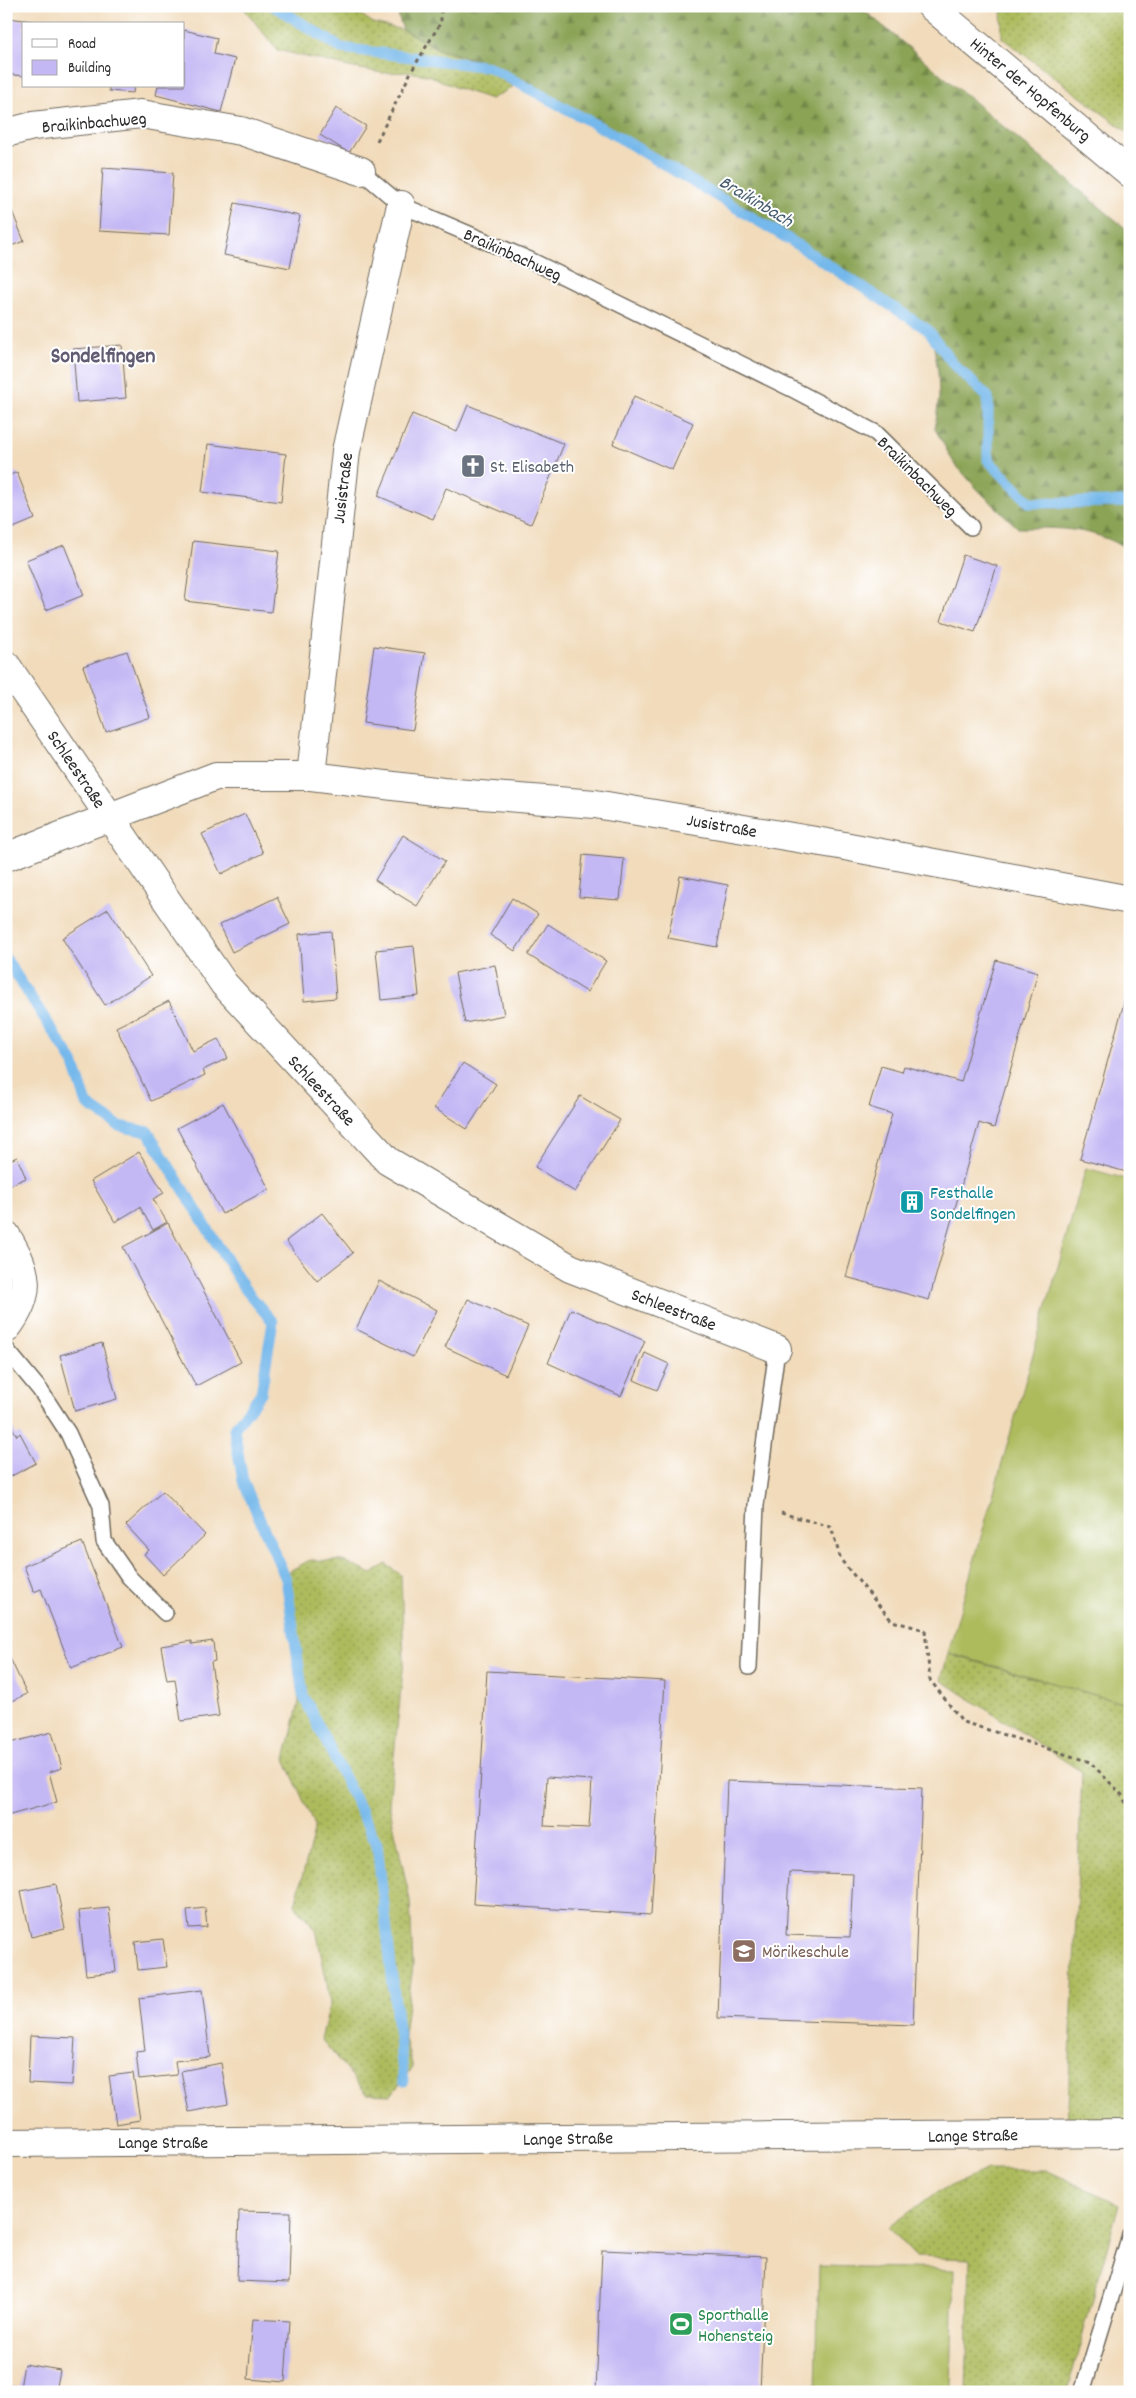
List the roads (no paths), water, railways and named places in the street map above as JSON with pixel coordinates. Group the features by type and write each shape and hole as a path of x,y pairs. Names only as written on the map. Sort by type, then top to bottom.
{"street":[{"name":"Hinter der Hopfenburg","path":"932,6 1130,172"},
{"name":"Braikinbachweg","path":"6,133 33,126 141,114 241,131 361,170"},
{"name":"Jusistraße","path":"311,776 346,451 401,205"},
{"name":"Schleestraße","path":"6,665 224,984 388,1161 570,1268 777,1349"},
{"name":"Jusistraße","path":"6,857 216,776 311,776 443,792 595,804 839,845 1130,900"},
{"path":"6,1235 20,1258 26,1280 24,1300 6,1329"},
{"name":"Lange Straße","path":"6,2143 1130,2133"}],"lane":[{"name":"Braikinbachweg","path":"361,170 401,205 530,260 796,391 876,433 971,528"},
{"path":"6,1349 40,1390 68,1433 101,1506 104,1541 129,1577 165,1613"},
{"path":"749,1667 756,1505 777,1349"},
{"path":"1082,2392 1130,2235"}],"waterway":[{"name":"Braikinbach","path":"274,6 341,48 489,67 615,135 790,240 928,330 955,366 988,397 988,460 1030,503 1127,502 1130,504"},
{"path":"6,959 73,1062 87,1104 119,1126 148,1132 244,1288 273,1322 261,1393 234,1429 243,1481 286,1579 303,1695 377,1844 404,2081"}],"place":[{"name":"St. Elisabeth","path":"473,466"},
{"name":"Festhalle Sondelfingen","path":"912,1202"},
{"name":"Mörikeschule","path":"744,1951"},
{"name":"Sporthalle Hohensteig","path":"681,2324"}],"district":[{"name":"Sondelfingen","path":"103,354"}]}
